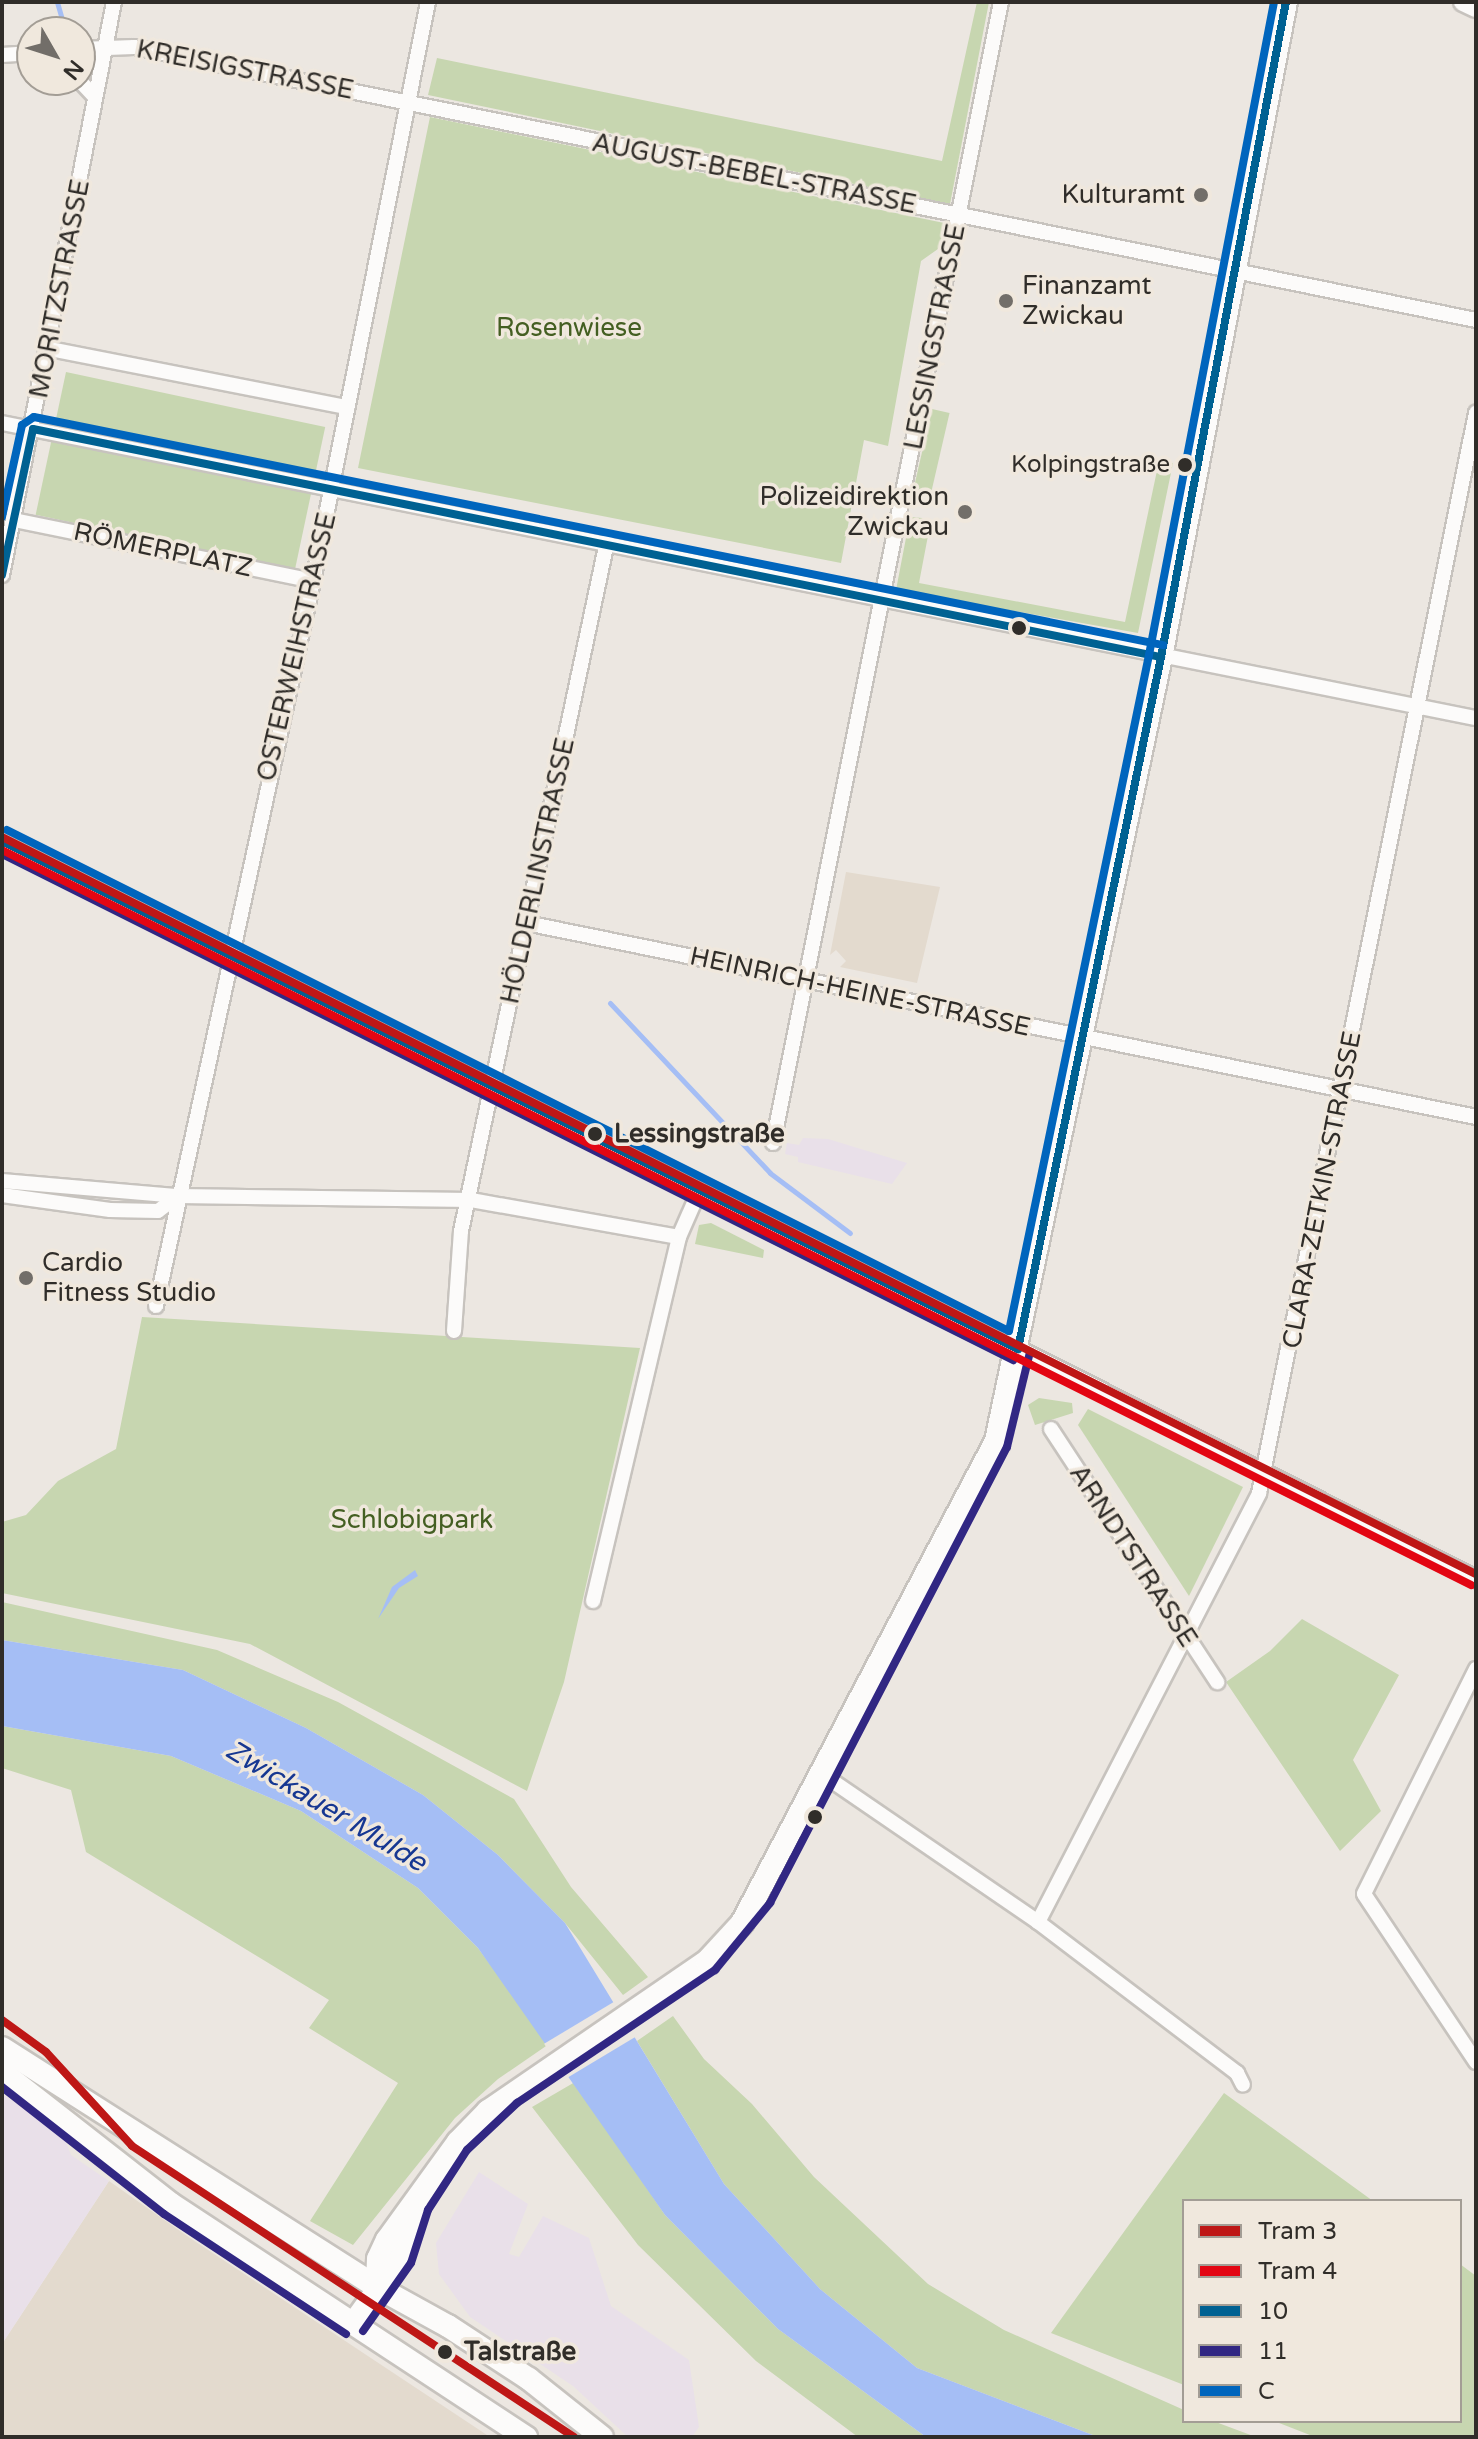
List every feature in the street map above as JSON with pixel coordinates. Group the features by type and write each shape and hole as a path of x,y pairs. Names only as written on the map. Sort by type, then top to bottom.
{"main road":[{"path":"353,2324 377,2287 382,2249 417,2205 458,2142 510,2094 701,1965 760,1896 996,1441 1018,1349 1161,657 1231,270 1286,2"},
{"path":"1463,2 1476,8"},
{"path":"2,2048 377,2287 529,2379 602,2437"},
{"path":"2,2072 171,2204 526,2437"}],"street":[{"name":"MORITZSTRASSE","path":"2,575 50,349 114,2"},
{"name":"OSTERWEIHSTRASSE","path":"156,1306 228,954 313,581 428,2"},
{"name":"LESSINGSTRASSE","path":"773,1143 1001,2"},
{"name":"KREISIGSTRASSE","path":"96,48 134,47 408,105"},
{"name":"AUGUST-BEBEL-STRASSE","path":"408,105 1286,279 1476,320"},
{"path":"50,349 347,407"},
{"name":"CLARA-ZETKIN-STRASSE","path":"1038,1922 1259,1493 1343,1090 1476,413"},
{"path":"2,423 607,542 882,602 1476,718"},
{"name":"RÖMERPLATZ","path":"14,520 313,581"},
{"name":"HÖLDERLINSTRASSE","path":"454,1331 461,1231 471,1200 607,542"},
{"path":"2,841 1476,1579"},
{"name":"HEINRICH-HEINE-STRASSE","path":"526,923 1476,1117"},
{"path":"2,1181 178,1196 471,1200 679,1237"},
{"path":"593,1601 679,1237 700,1189"},
{"path":"2,1195 110,1210 158,1211 178,1196"},
{"name":"ARNDTSTRASSE","path":"1051,1429 1185,1638 1217,1682"},
{"path":"1476,1669 1364,1894 1476,2062"},
{"path":"822,1774 1038,1922 1237,2073 1243,2085"}],"shaded area":[{"path":"846,872 940,887 917,983 840,967 846,961 836,950 830,955"},
{"path":"803,1138 828,1139 907,1163 892,1184 798,1162 798,1157 785,1154 787,1143 799,1145"},
{"path":"2,2094 63,2135 71,2155 109,2181 2,2344"},
{"path":"479,2172 528,2204 509,2254 519,2257 543,2216 589,2238 611,2306 689,2360 699,2427 692,2437 628,2437 573,2386 470,2317 439,2274 436,2243"},
{"path":"109,2181 490,2437 2,2436 2,2344"}],"green space":[{"path":"977,2 989,2 950,204 428,95 437,58 942,161"},
{"name":"Rosenwiese","path":"430,117 949,224 945,244 921,261 888,446 864,440 841,563 358,468"},
{"path":"66,372 325,427 295,570 36,515"},
{"path":"932,409 950,413 930,497 913,493"},
{"path":"1159,461 1173,463 1138,633 896,590 910,517 922,518 931,520 919,583 1125,622"},
{"path":"711,1223 764,1250 763,1258 695,1244 699,1225"},
{"name":"Schlobigpark","path":"142,1317 640,1348 564,1682 527,1791 250,1644 2,1593 2,1522 26,1515 58,1481 116,1449"},
{"path":"1039,1398 1072,1403 1073,1413 1035,1425 1028,1405"},
{"path":"1088,1409 1243,1487 1189,1596 1078,1425"},
{"path":"2,1602 217,1650 338,1702 514,1799 571,1887 648,1977 623,1995 565,1923 498,1855 423,1795 306,1728 183,1670 2,1640"},
{"path":"1302,1619 1399,1675 1353,1760 1381,1811 1340,1851 1226,1682 1270,1651"},
{"path":"2,1726 171,1756 301,1811 418,1888 478,1948 549,2044 498,2079 455,2118 353,2245 310,2221 398,2083 309,2028 329,2000 86,1852 71,1790 2,1768"},
{"path":"673,2016 704,2059 752,2104 814,2177 928,2284 1004,2330 1182,2409 1182,2423 1218,2423 1256,2437 1098,2437 917,2368 820,2289 724,2184 637,2041"},
{"path":"575,2082 665,2215 778,2329 926,2437 858,2437 756,2361 638,2245 532,2107"},
{"path":"1224,2093 1370,2199 1182,2199 1182,2384 1051,2333"},
{"path":"1462,2266 1476,2276 1476,2437 1315,2437 1279,2423 1462,2423"}],"water":[{"path":"415,1570 418,1576 399,1588 378,1619 392,1587"},
{"name":"Zwickauer Mulde","path":"2,1640 183,1670 306,1728 423,1795 498,1855 565,1923 724,2184 820,2289 917,2368 1098,2437 926,2437 778,2329 665,2215 478,1948 418,1888 301,1811 171,1756 2,1726"}],"pier":[{"path":"617,2000 638,2035 565,2079 544,2044"}],"waterway":[{"path":"57,2 61,16"},
{"path":"610,1003 770,1173 850,1233"}],"tram line":[{"name":"3","path":"2,837 1476,1574"},
{"name":"4","path":"2,850 1471,1585"},
{"name":"3","path":"2,2020 46,2052 132,2146 574,2437"}],"transit line":[{"name":"C","path":"7,830 1009,1331 1149,655 1274,2"},
{"name":"10","path":"1018,1349 1161,657 1286,2"},
{"name":"C","path":"2,517 22,425 34,417 1163,645"},
{"name":"10","path":"33,429 1161,657"},
{"name":"10","path":"2,575 33,429"},
{"name":"10","path":"2,841 1018,1349"},
{"name":"11","path":"2,854 1013,1360"},
{"name":"11","path":"363,2331 411,2263 428,2210 467,2150 517,2103 715,1970 770,1903 1007,1447 1030,1352"},
{"name":"11","path":"2,2087 164,2214 346,2334"}],"place":[{"name":"Kulturamt","path":"1201,195"},
{"name":"Finanzamt Zwickau","path":"1006,301"},
{"name":"Kolpingstraße","path":"1185,465"},
{"name":"Polizeidirektion Zwickau","path":"965,512"},
{"name":"Lessingstraße","path":"595,1134"},
{"name":"Cardio Fitness Studio","path":"26,1278"},
{"name":"Talstraße","path":"445,2352"}]}
